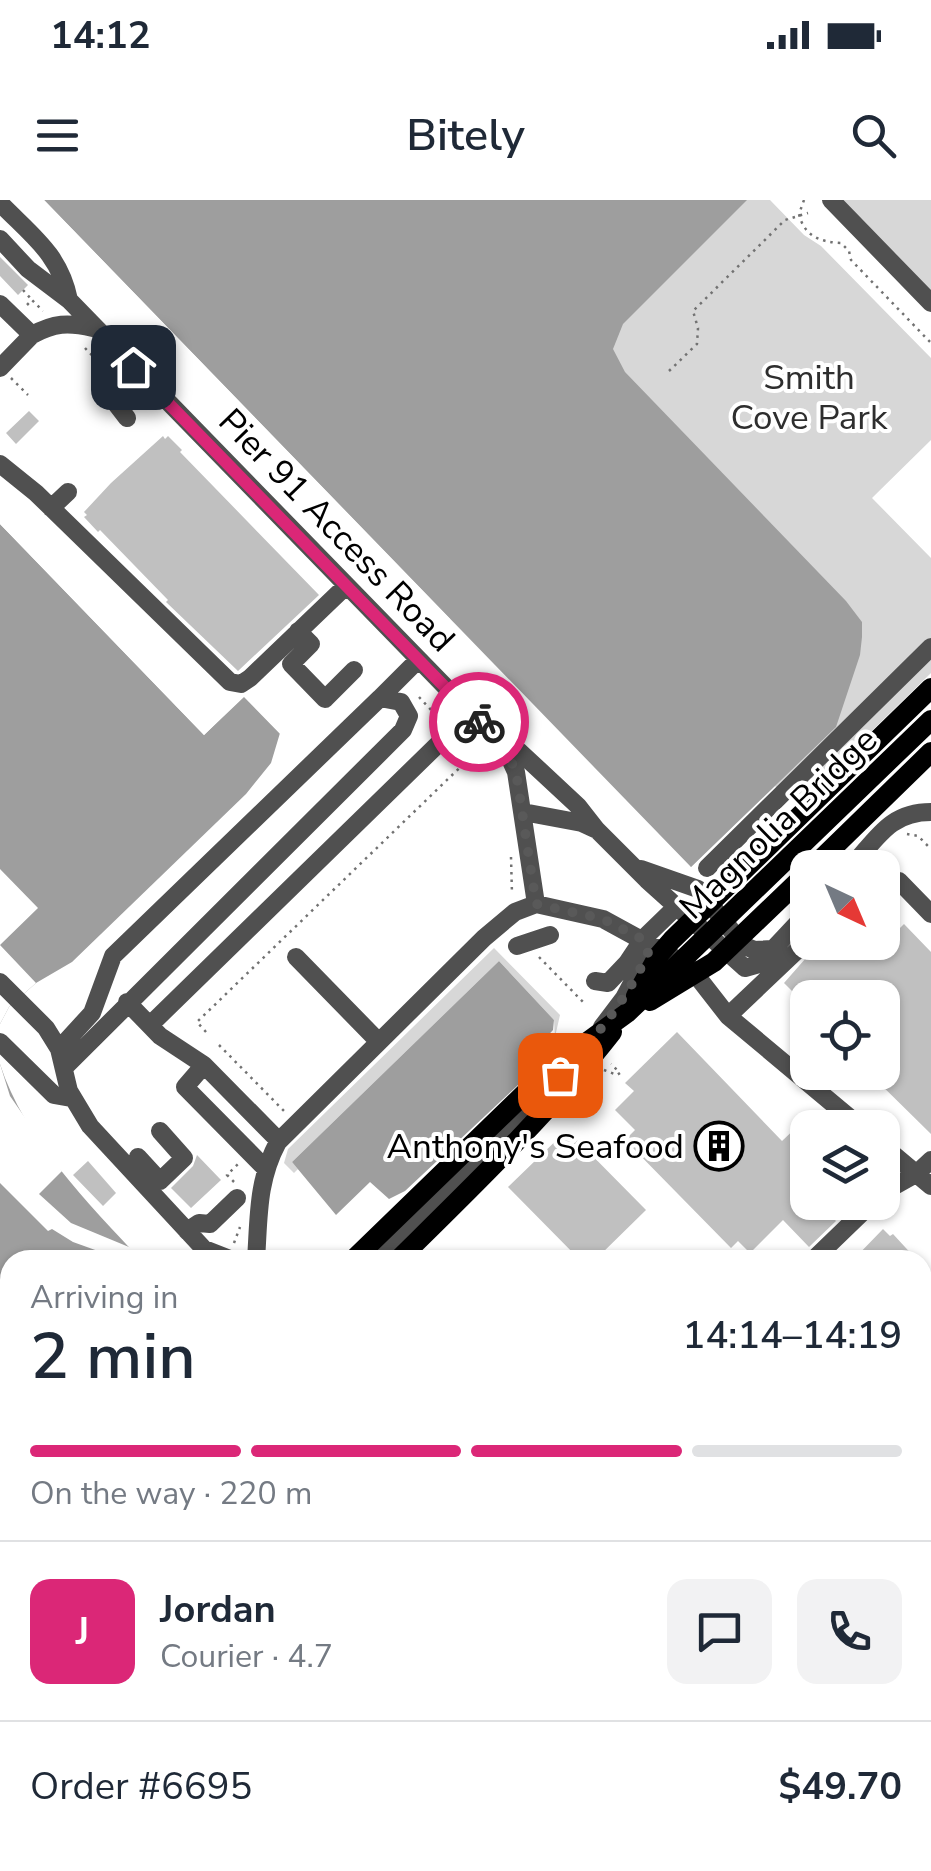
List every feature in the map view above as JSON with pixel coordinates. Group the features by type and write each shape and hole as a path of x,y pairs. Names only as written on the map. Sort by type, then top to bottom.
{"main road":[{"path":"626,1013 658,956 672,940 926,693"},
{"name":"Magnolia Bridge","path":"363,1250 550,1069 626,1013 931,720"},
{"path":"831,850 931,752"},
{"path":"626,1013 714,962 790,889"},
{"name":"Magnolia Bridge","path":"408,1250 490,1170 586,1065 626,1013"}],"street":[{"path":"832,200 931,303"},
{"name":"Pier 91 Access Road","path":"0,203 51,254 64,275 70,300"},
{"name":"Pier 91 Access Road","path":"0,239 28,269 70,300 510,757 523,812 536,904"},
{"path":"0,304 32,335"},
{"path":"6,373 32,335 53,324 72,322 96,328"},
{"path":"128,418 107,392 133,367"},
{"path":"0,464 52,508 230,682 241,684 250,678 346,586"},
{"path":"52,508 68,492"},
{"path":"298,631 311,644 291,664 325,699 354,670"},
{"path":"707,868 931,647"},
{"path":"62,1058 92,1013 113,956 418,660"},
{"path":"62,1058 127,1002 403,730 408,723 406,708 394,698 380,698"},
{"path":"150,1025 470,712"},
{"path":"490,733 520,752 578,806 635,868 745,968 759,964 790,931"},
{"path":"523,812 596,829"},
{"path":"867,850 896,818 912,812 929,814"},
{"path":"635,868 698,888 744,945 754,950 773,949"},
{"path":"900,882 931,914"},
{"path":"257,1250 264,1167 279,1141 484,938 515,912 536,904 603,919 689,966 728,1016 840,1110"},
{"path":"594,981 608,983 642,939 676,907"},
{"path":"526,949 550,935"},
{"path":"384,1250 589,1044 624,998 648,953 642,939"},
{"path":"296,957 378,1042"},
{"path":"728,1016 790,957"},
{"path":"0,982 46,1028 62,1058 72,1098 90,1126 155,1186"},
{"path":"127,1002 167,1041 204,1065 279,1141"},
{"path":"0,1042 54,1094 72,1098"},
{"path":"204,1065 184,1087 264,1167"},
{"path":"155,1186 184,1158 160,1131"},
{"path":"138,1156 187,1231 207,1250"},
{"path":"900,1160 924,1180"},
{"path":"924,1180 931,1160"},
{"path":"900,1187 924,1180"},
{"path":"187,1231 199,1222 210,1224 237,1198"},
{"path":"823,1250 854,1220"}],"path":[{"path":"804,200 798,214 813,236 824,242 841,243 851,260 931,343"},
{"path":"669,371 697,344 693,311 786,220 808,213"},
{"path":"23,290 48,317"},
{"path":"26,306 32,300"},
{"path":"85,348 109,373"},
{"path":"6,373 28,395"},
{"path":"410,688 433,712"},
{"path":"206,1032 198,1022 479,749 498,772"},
{"path":"904,834 918,836 931,849"},
{"path":"511,853 512,895"},
{"path":"526,949 585,1004"}],"green space":[{"path":"296,200 770,200 931,358 931,440 872,498 931,558 931,673 796,805 775,786 691,867"},
{"name":"Smith Cove Park","path":"831,200 931,200 931,303"},
{"path":"494,948 560,1015 555,1037 554,1020 499,961 292,1162 298,1169 294,1173 284,1163 288,1149"}],"shaded area":[{"path":"44,200 747,200 623,324 613,349 625,372 862,622 860,655 836,727 691,867"},
{"path":"0,524 204,735 244,696 280,733 271,763 246,794 72,962 36,983 9,1007 0,1024"},
{"path":"499,961 554,1020 553,1030 526,1059 535,1069 405,1191 389,1199 370,1182 336,1215 292,1162"},
{"path":"0,1064 41,1144 132,1250 0,1250"}],"pier":[{"path":"39,200 44,200 450,619 447,622"},
{"path":"0,519 205,728 245,692 284,730 284,738 244,697 204,735 0,524"},
{"path":"0,869 38,908 0,945"},
{"path":"0,945 36,983 9,1007 0,1024"},
{"path":"0,1064 10,1096 62,1171 39,1194 71,1223 136,1250 95,1250 52,1229 48,1231 0,1183"}],"building":[{"path":"0,257 28,285 18,295 0,276"},
{"path":"29,411 39,421 16,444 6,433"},
{"path":"163,436 182,450 319,595 238,671 84,517 84,512 111,483"},
{"path":"904,924 931,952 931,1134 886,1090 900,1090 900,980 790,980 790,989 784,983 804,960 900,960 900,928"},
{"name":"Anthony's Seafood","path":"677,1032 782,1141 790,1133 790,1220 836,1221 809,1247 783,1220 753,1250 747,1250 738,1241 731,1248 625,1140 635,1130 615,1110 634,1091 625,1083"},
{"path":"567,1130 646,1210 605,1250 570,1250 508,1187"},
{"path":"197,1155 221,1180 191,1208 171,1188 193,1166"},
{"path":"88,1161 116,1193 103,1206 73,1175"},
{"path":"883,1229 908,1250 863,1250"}],"way so far":[{"path":"479,722 505,748 516,772 536,904 603,919 642,939 648,953 624,998 560,1075"}],"place":[{"name":"Anthony's Seafood","path":"719,1146"}],"route":[{"path":"133,367 479,722"}]}
